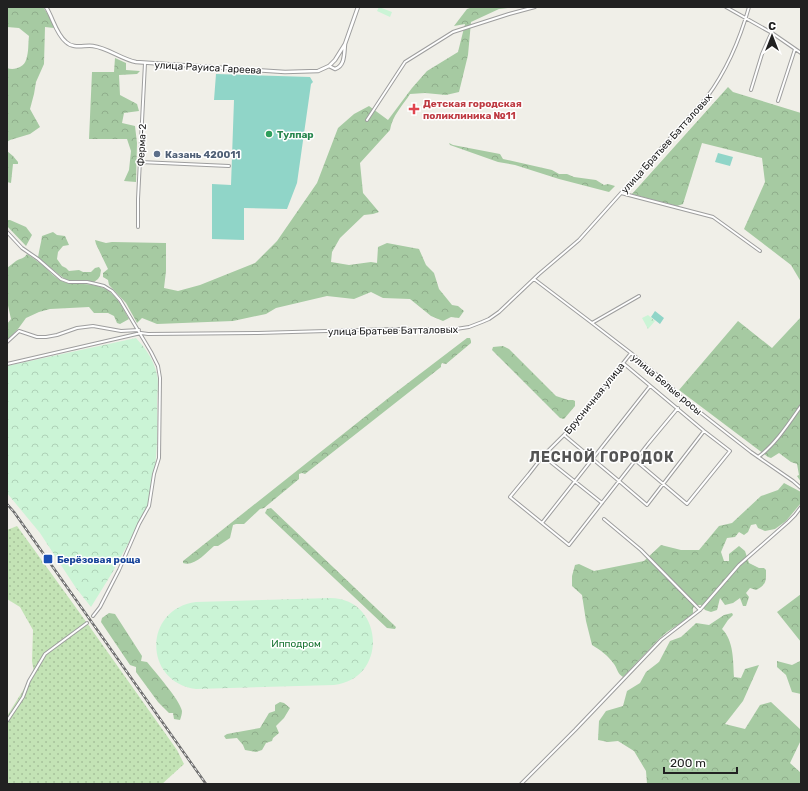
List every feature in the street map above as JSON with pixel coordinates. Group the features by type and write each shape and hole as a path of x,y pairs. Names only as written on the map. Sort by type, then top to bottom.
{"street":[{"name":"улица Рауиса Гареева","path":"46,7 60,37 70,46 98,47 130,61 145,63 285,72 318,70 329,66 335,69 340,66 344,60 345,44"},
{"path":"329,66 335,60 345,44 358,7"},
{"path":"367,120 405,62 453,32 535,7"},
{"path":"726,7 772,33 801,53"},
{"name":"улица Братьев Батталовых","path":"7,364 141,333 258,333 395,329 456,329 469,327 489,319 499,312 579,240 707,97 715,86 733,52 749,7"},
{"path":"751,90 762,54 772,33"},
{"path":"778,101 795,49"},
{"name":"Ферма-2","path":"138,227 145,63"},
{"path":"140,162 229,166"},
{"path":"621,193 713,217 760,251"},
{"path":"7,232 22,248 38,259 61,279 69,282 88,282 104,286 112,291 120,300 141,333 155,359 160,378 159,458 154,474 148,510 139,524 119,570 100,607 93,616"},
{"name":"улица Белые росы","path":"534,279 631,354 669,385 683,399 801,488"},
{"path":"592,323 638,296"},
{"path":"7,342 19,331 37,337 46,337 77,328 93,326 121,331 139,330"},
{"name":"Брусничная улица","path":"542,523 510,497 543,456 564,435 595,399 631,354"},
{"path":"623,363 730,451 687,504 635,460"},
{"path":"650,386 542,523 569,545 635,460 678,408"},
{"path":"758,457 765,453 771,446 801,406"},
{"path":"564,435 647,505 704,431"},
{"path":"543,456 602,503"},
{"path":"522,784 661,640 700,610 739,564 788,522 801,507"},
{"path":"604,519 641,550 700,610"},
{"path":"7,721 45,654 87,622"}],"green space":[{"path":"7,7 43,7 51,19 54,28 45,27 44,64 36,82 30,109 40,127 30,134 7,142 7,68 16,69 23,65 28,54 29,36 19,28 7,27"},
{"path":"379,7 392,12 390,17 377,11"},
{"path":"473,7 518,7 499,9 471,22 468,55 459,92 446,95 425,93 410,94 395,115 390,130 360,163 363,193 379,212 364,215 340,238 332,252 331,262 349,265 371,262 377,263 378,247 387,243 419,249 426,265 434,273 439,289 452,305 458,306 464,311 459,318 451,317 443,321 431,316 410,299 383,298 371,292 354,299 327,296 276,308 266,314 233,321 157,324 142,318 137,323 126,303 109,285 108,280 103,277 103,273 108,269 95,240 106,243 166,243 166,271 164,288 178,291 200,285 255,263 277,241 317,183 338,128 354,114 369,106 388,120 427,71 458,52 465,24 454,26 467,9"},
{"path":"115,58 126,63 126,70 140,71 137,74 119,75 120,95 137,104 139,111 124,113 122,123 135,126 137,143 136,182 124,181 129,170 131,151 127,139 89,139 92,72 114,72"},
{"path":"728,87 733,92 801,113 801,282 791,265 744,229 765,182 762,158 702,143 683,204 677,206 632,194"},
{"path":"449,143 500,154 503,159 552,170 559,174 567,174 574,177 596,180 604,185 608,184 615,186 609,192 559,179 515,165 498,162 450,145"},
{"path":"7,151 18,162 18,164 13,164 11,183 7,182"},
{"path":"7,220 26,227 32,235 26,246 7,226"},
{"path":"53,232 57,235 65,236 69,245 63,246 58,252 57,259 62,266 69,271 79,270 83,272 91,272 95,268 99,267 101,270 98,279 94,282 66,280 38,258 42,236"},
{"path":"27,254 62,281 72,284 93,285 107,290 121,304 129,319 120,324 117,323 114,316 108,313 94,313 89,307 50,309 26,318 7,341 7,324 11,319 7,301 7,268 16,261 24,258"},
{"path":"648,315 655,321 648,329 642,318"},
{"path":"801,317 801,482 797,476 799,475 797,464 791,462 779,453 771,458 768,457 679,390 738,321 772,348"},
{"name":"Берёзовая роща","path":"136,338 152,360 158,378 157,442 153,483 147,509 112,573 91,607 76,588 40,533 7,493 7,366"},
{"path":"467,338 470,338 471,343 446,364 442,363 441,367 305,474 299,474 299,479 264,508 260,509 244,524 233,525 230,538 218,546 214,546 204,556 196,561 187,564 183,563 183,561 391,396"},
{"path":"503,346 509,349 556,396 575,401 575,406 564,419 560,418 492,350 493,347"},
{"path":"784,483 801,492 801,503 786,521 775,529 765,531 758,528 756,524 751,525 748,532 744,535 739,532 735,537 727,538 721,552 724,561 729,561 729,554 739,546 745,551 749,563 766,570 766,580 764,584 756,590 750,588 746,593 749,597 746,606 743,606 740,598 733,603 725,605 720,598 717,610 711,612 705,610 701,605 696,605 693,608 693,613 691,616 667,632 623,677 621,676 609,658 602,651 592,645 582,595 572,586 572,576 575,565 579,564 594,571 644,561 661,545 681,550 699,550 719,526 732,523 761,496 778,490"},
{"path":"271,508 396,627 395,629 387,628 265,513 267,509"},
{"path":"17,526 177,750 184,764 162,784 7,784 7,716 34,673 32,661 33,630 20,607 7,599 7,530"},
{"path":"801,594 801,642 777,612"},
{"name":"Ипподром","path":"330,598 348,601 361,611 369,624 373,639 371,655 364,669 352,680 334,685 196,689 179,684 166,673 159,660 156,646 159,631 166,618 179,607 196,602"},
{"path":"109,613 115,614 142,656 141,661 147,662 177,700 182,711 180,720 174,719 173,713 169,713 158,702 136,672 136,667 130,665 101,622 102,618"},
{"path":"732,613 733,615 722,629 731,645 734,677 741,678 745,669 759,665 743,701 725,724 745,729 760,705 771,702 801,730 801,740 790,763 801,773 801,784 647,784 646,771 634,751 618,741 608,742 598,740 599,721 606,711 623,706 627,691 640,683 646,672 659,662 670,641 681,637 696,623 709,625 724,615"},
{"path":"801,642 801,694 792,692 786,675 777,667 777,661 792,665 800,661"},
{"path":"280,702 284,703 290,708 284,718 276,726 279,733 273,738 272,741 266,743 262,750 256,752 245,750 237,738 226,739 224,736 227,734 260,728 269,713 275,711 275,705"}],"shaded area":[{"name":"Тулпар","path":"216,74 310,77 313,82 311,84 297,183 287,209 244,208 244,240 212,239 212,184 231,185 234,100 214,100"},
{"path":"718,153 733,157 730,166 715,162"},
{"path":"655,311 664,318 660,324 651,317"}],"railway":[{"path":"7,504 206,784"}],"place":[{"name":"Детская городская поликлиника №11","path":"414,109"},
{"name":"Тулпар","path":"269,134"},
{"name":"Казань 420011","path":"157,154"},
{"name":"Берёзовая роща","path":"48,559"}],"district":[{"name":"ЛЕСНОЙ ГОРОДОК","path":"602,457"}]}
